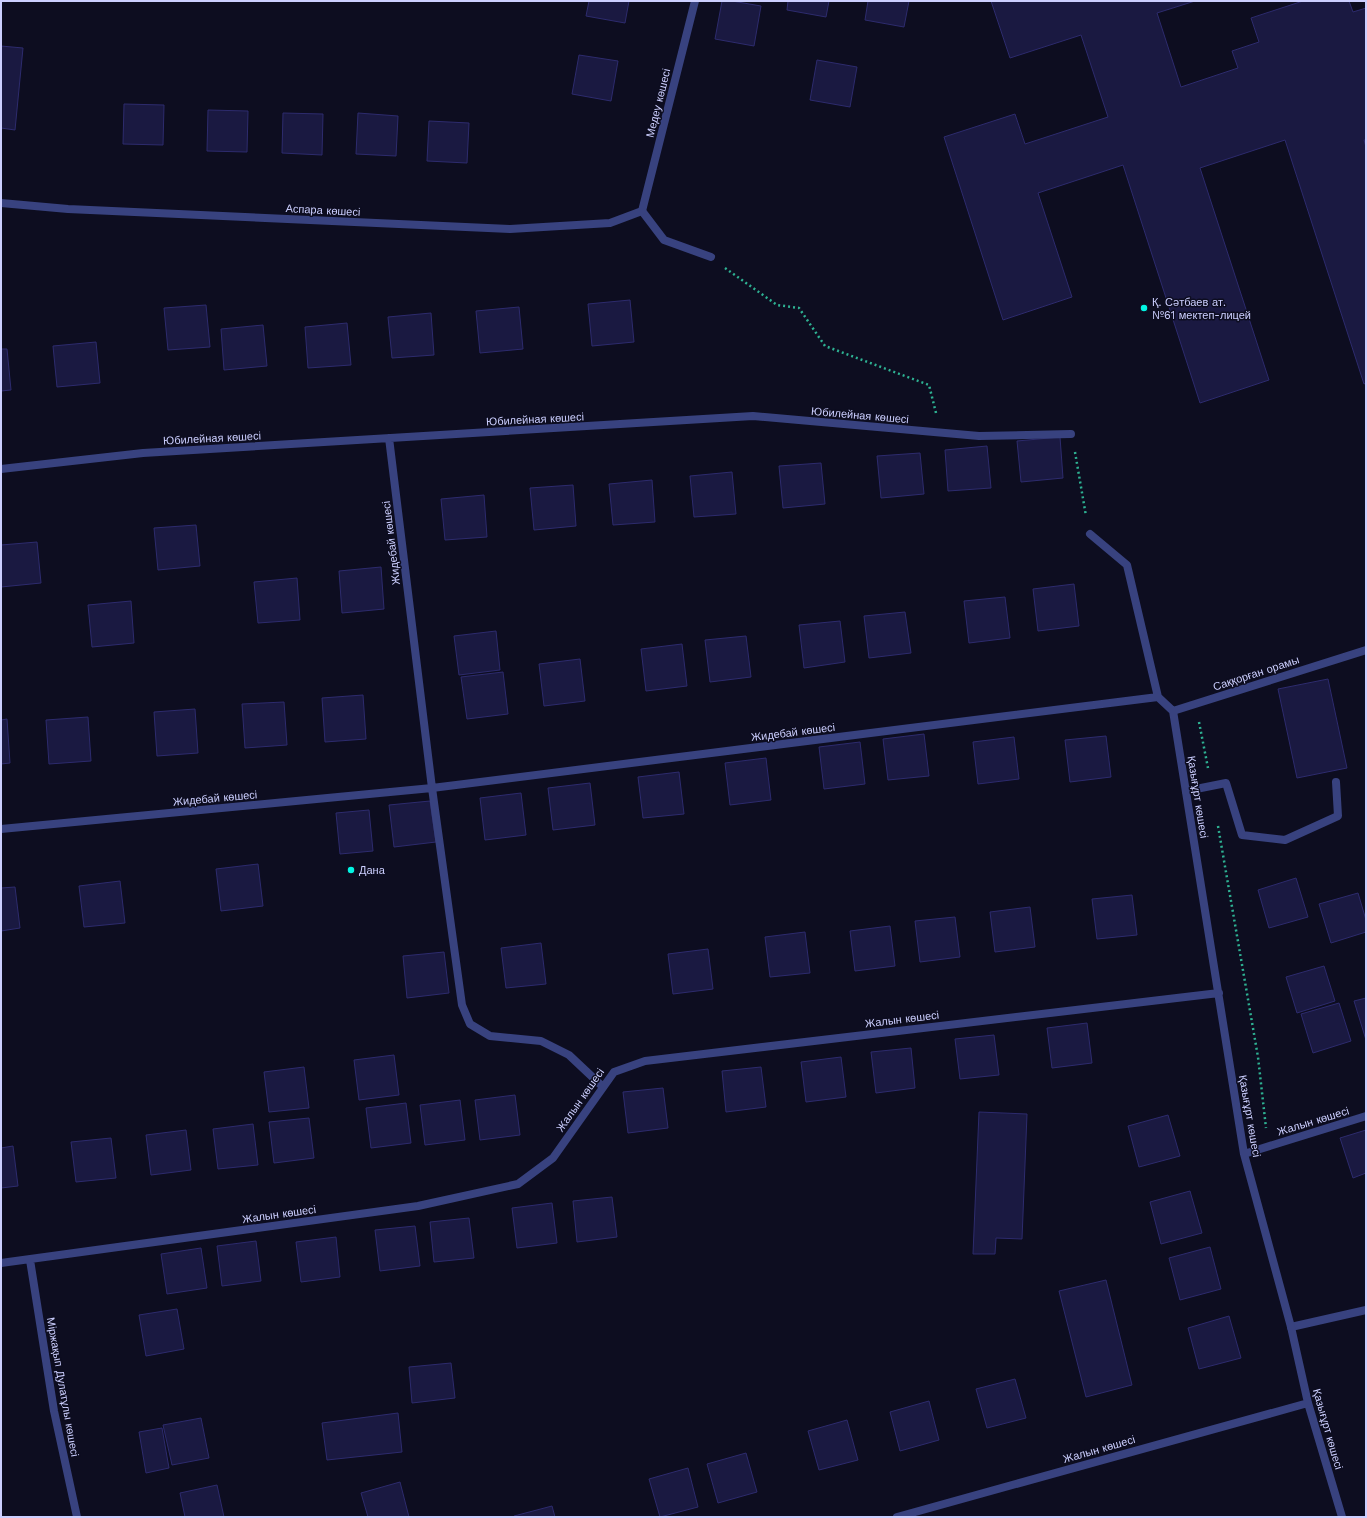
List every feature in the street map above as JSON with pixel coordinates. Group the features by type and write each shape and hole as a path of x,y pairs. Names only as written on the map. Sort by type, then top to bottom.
{"street":[{"name":"Медеу көшесі","path":"642,211 696,1"},
{"name":"Аспара көшесі","path":"1,203 68,209 510,230 610,223 642,211"},
{"path":"642,211 664,240 711,258"},
{"name":"Юбилейная көшесі","path":"1,469 143,452 753,416 979,436 1071,434"},
{"name":"Жидебай көшесі","path":"389,438 432,788 462,1005 470,1024 490,1036 541,1041 568,1055 602,1088"},
{"path":"1090,534 1127,565 1158,697 1173,711"},
{"name":"Саққорған орамы","path":"1173,711 1366,650"},
{"name":"Жидебай көшесі","path":"1,829 432,788 1158,697"},
{"name":"Қазығұрт көшесі","path":"1173,711 1244,1154 1291,1328 1308,1403 1342,1517"},
{"path":"1186,790 1226,783 1242,835 1285,840 1338,816 1336,782"},
{"name":"Жалын көшесі","path":"1,1263 418,1206 518,1184 553,1158 614,1072 644,1061 1219,993"},
{"name":"Жалын көшесі","path":"1244,1154 1366,1116"},
{"name":"Міржақып Дулатұлы көшесі","path":"30,1260 54,1411 77,1517"},
{"path":"1291,1328 1366,1310"},
{"name":"Жалын көшесі","path":"897,1517 1308,1403"}],"path":[{"path":"711,258 777,305 799,308 825,346 929,384 941,433"},
{"path":"1071,434 1090,534"},
{"path":"1195,704 1211,786"},
{"path":"1218,825 1258,1057 1268,1147"}],"building":[{"path":"589,1 629,1 625,23 586,16"},
{"path":"722,1 732,1 761,6 754,46 715,39"},
{"path":"788,1 829,1 826,17 787,10"},
{"path":"868,1 909,1 904,27 865,20"},
{"path":"991,1 1195,1 1157,13 1181,87 1238,68 1232,51 1259,42 1251,18 1303,1 1349,1 1353,12 1366,8 1366,140 1364,140 1366,147 1366,383 1364,384 1285,140 1200,168 1269,380 1200,403 1123,165 1038,193 1072,297 1003,320 944,137 1015,114 1025,144 1108,117 1081,35 1010,58"},
{"path":"1,46 23,48 15,130 1,128"},
{"path":"579,55 618,61 611,101 572,94"},
{"path":"817,60 857,67 850,107 810,100"},
{"path":"124,104 164,105 163,145 123,144"},
{"path":"208,110 248,111 247,152 207,151"},
{"path":"283,113 323,114 322,155 282,153"},
{"path":"358,113 398,116 396,156 356,154"},
{"path":"429,121 469,123 467,163 427,161"},
{"path":"630,300 634,342 592,346 588,304"},
{"path":"206,305 210,347 168,350 164,308"},
{"path":"519,307 523,349 480,353 476,311"},
{"path":"431,313 434,355 392,358 388,317"},
{"path":"347,323 351,365 308,368 305,327"},
{"path":"263,325 267,366 224,370 221,329"},
{"path":"96,342 100,383 57,387 53,346"},
{"path":"1,349 7,349 11,390 1,391"},
{"path":"1060,437 1063,478 1021,482 1017,441"},
{"path":"987,446 991,488 948,491 945,450"},
{"path":"920,453 924,494 881,498 877,456"},
{"path":"821,463 825,504 783,508 779,466"},
{"path":"732,472 736,514 694,517 690,476"},
{"path":"652,480 655,522 613,525 609,484"},
{"path":"573,485 576,526 534,530 530,488"},
{"path":"484,495 487,537 445,540 441,499"},
{"path":"196,525 200,566 158,570 154,528"},
{"path":"37,542 41,583 1,587 1,545"},
{"path":"381,567 384,609 342,613 339,571"},
{"path":"297,578 300,620 258,623 254,582"},
{"path":"1074,584 1079,626 1038,631 1033,589"},
{"path":"1005,597 1010,638 969,643 964,601"},
{"path":"131,601 134,643 92,647 88,605"},
{"path":"905,612 911,653 869,658 864,616"},
{"path":"840,621 845,662 804,668 799,625"},
{"path":"496,631 500,670 459,675 454,636"},
{"path":"746,636 751,677 710,682 705,640"},
{"path":"682,644 687,686 646,691 641,649"},
{"path":"580,659 585,701 544,706 539,664"},
{"path":"503,672 508,714 467,719 461,677"},
{"path":"1328,679 1347,768 1297,778 1278,689"},
{"path":"363,695 366,739 325,742 322,698"},
{"path":"284,702 287,745 245,748 242,704"},
{"path":"195,709 198,753 157,756 154,712"},
{"path":"88,717 91,761 49,764 46,720"},
{"path":"7,719 10,763 1,764 1,720"},
{"path":"924,734 929,776 888,780 883,739"},
{"path":"1106,736 1111,777 1070,782 1065,740"},
{"path":"1014,737 1019,779 978,784 973,742"},
{"path":"860,742 865,784 824,789 819,747"},
{"path":"766,758 771,800 730,805 725,763"},
{"path":"679,772 684,814 643,818 638,777"},
{"path":"590,783 595,825 553,830 548,788"},
{"path":"521,793 526,835 485,840 480,798"},
{"path":"430,801 436,842 394,847 389,805"},
{"path":"369,810 373,851 340,854 336,813"},
{"path":"258,864 263,906 221,911 216,869"},
{"path":"1296,878 1308,917 1269,928 1258,890"},
{"path":"120,881 125,923 84,927 79,886"},
{"path":"15,887 20,928 1,931 1,888"},
{"path":"1358,893 1366,920 1366,932 1331,943 1319,904"},
{"path":"1132,895 1137,935 1097,939 1092,899"},
{"path":"1030,907 1035,947 995,952 990,912"},
{"path":"955,917 960,957 920,962 915,921"},
{"path":"890,926 895,966 855,971 850,931"},
{"path":"805,932 810,973 770,977 765,937"},
{"path":"541,943 546,984 506,988 501,948"},
{"path":"708,949 713,989 673,994 668,954"},
{"path":"444,952 449,993 407,998 403,956"},
{"path":"1324,966 1335,1001 1297,1013 1286,977"},
{"path":"1366,998 1366,1040 1354,1001"},
{"path":"1339,1003 1351,1041 1313,1053 1301,1014"},
{"path":"1087,1023 1092,1063 1052,1068 1047,1028"},
{"path":"994,1035 999,1075 960,1079 955,1039"},
{"path":"911,1048 915,1088 876,1093 871,1052"},
{"path":"394,1055 399,1095 359,1100 354,1060"},
{"path":"841,1057 846,1097 806,1102 801,1062"},
{"path":"304,1067 309,1108 269,1112 264,1072"},
{"path":"761,1067 766,1107 726,1112 722,1071"},
{"path":"663,1088 668,1128 628,1133 623,1092"},
{"path":"515,1095 520,1135 480,1140 475,1100"},
{"path":"460,1100 465,1140 425,1145 420,1105"},
{"path":"406,1103 411,1143 371,1148 366,1108"},
{"path":"979,1112 1027,1114 1022,1239 996,1238 995,1254 973,1254"},
{"path":"1168,1115 1180,1156 1139,1167 1128,1126"},
{"path":"309,1118 314,1158 274,1163 269,1122"},
{"path":"253,1124 258,1165 218,1169 213,1129"},
{"path":"186,1130 191,1170 151,1175 146,1135"},
{"path":"1366,1130 1366,1173 1353,1178 1340,1138"},
{"path":"111,1138 116,1178 76,1182 71,1142"},
{"path":"13,1146 18,1186 1,1188 1,1148"},
{"path":"1190,1191 1202,1233 1161,1244 1150,1202"},
{"path":"612,1197 617,1237 577,1242 573,1201"},
{"path":"552,1203 557,1243 517,1248 512,1208"},
{"path":"469,1218 474,1258 434,1262 430,1222"},
{"path":"415,1226 420,1266 380,1271 375,1230"},
{"path":"336,1237 340,1277 301,1282 296,1242"},
{"path":"256,1241 261,1281 222,1286 217,1246"},
{"path":"1210,1247 1221,1289 1180,1300 1169,1258"},
{"path":"201,1248 207,1288 167,1294 161,1254"},
{"path":"1106,1280 1132,1385 1086,1397 1059,1291"},
{"path":"177,1309 184,1349 146,1356 139,1315"},
{"path":"1229,1316 1241,1358 1199,1369 1188,1328"},
{"path":"451,1363 455,1398 412,1403 409,1367"},
{"path":"1015,1379 1026,1418 987,1428 976,1389"},
{"path":"929,1401 939,1440 900,1451 890,1412"},
{"path":"398,1413 402,1452 327,1460 322,1423"},
{"path":"201,1418 209,1458 172,1465 163,1425"},
{"path":"847,1420 858,1460 819,1470 808,1431"},
{"path":"162,1428 169,1468 146,1473 139,1432"},
{"path":"746,1453 757,1492 718,1503 707,1464"},
{"path":"688,1468 698,1507 660,1517 649,1479"},
{"path":"400,1482 409,1517 368,1517 361,1493"},
{"path":"217,1485 224,1517 185,1517 180,1493"},
{"path":"552,1506 555,1517 514,1517 514,1516"}],"place":[{"name":"Қ. Сәтбаев ат. №61 мектеп-лицей","path":"1144,308"},
{"name":"Дана","path":"351,870"}]}
